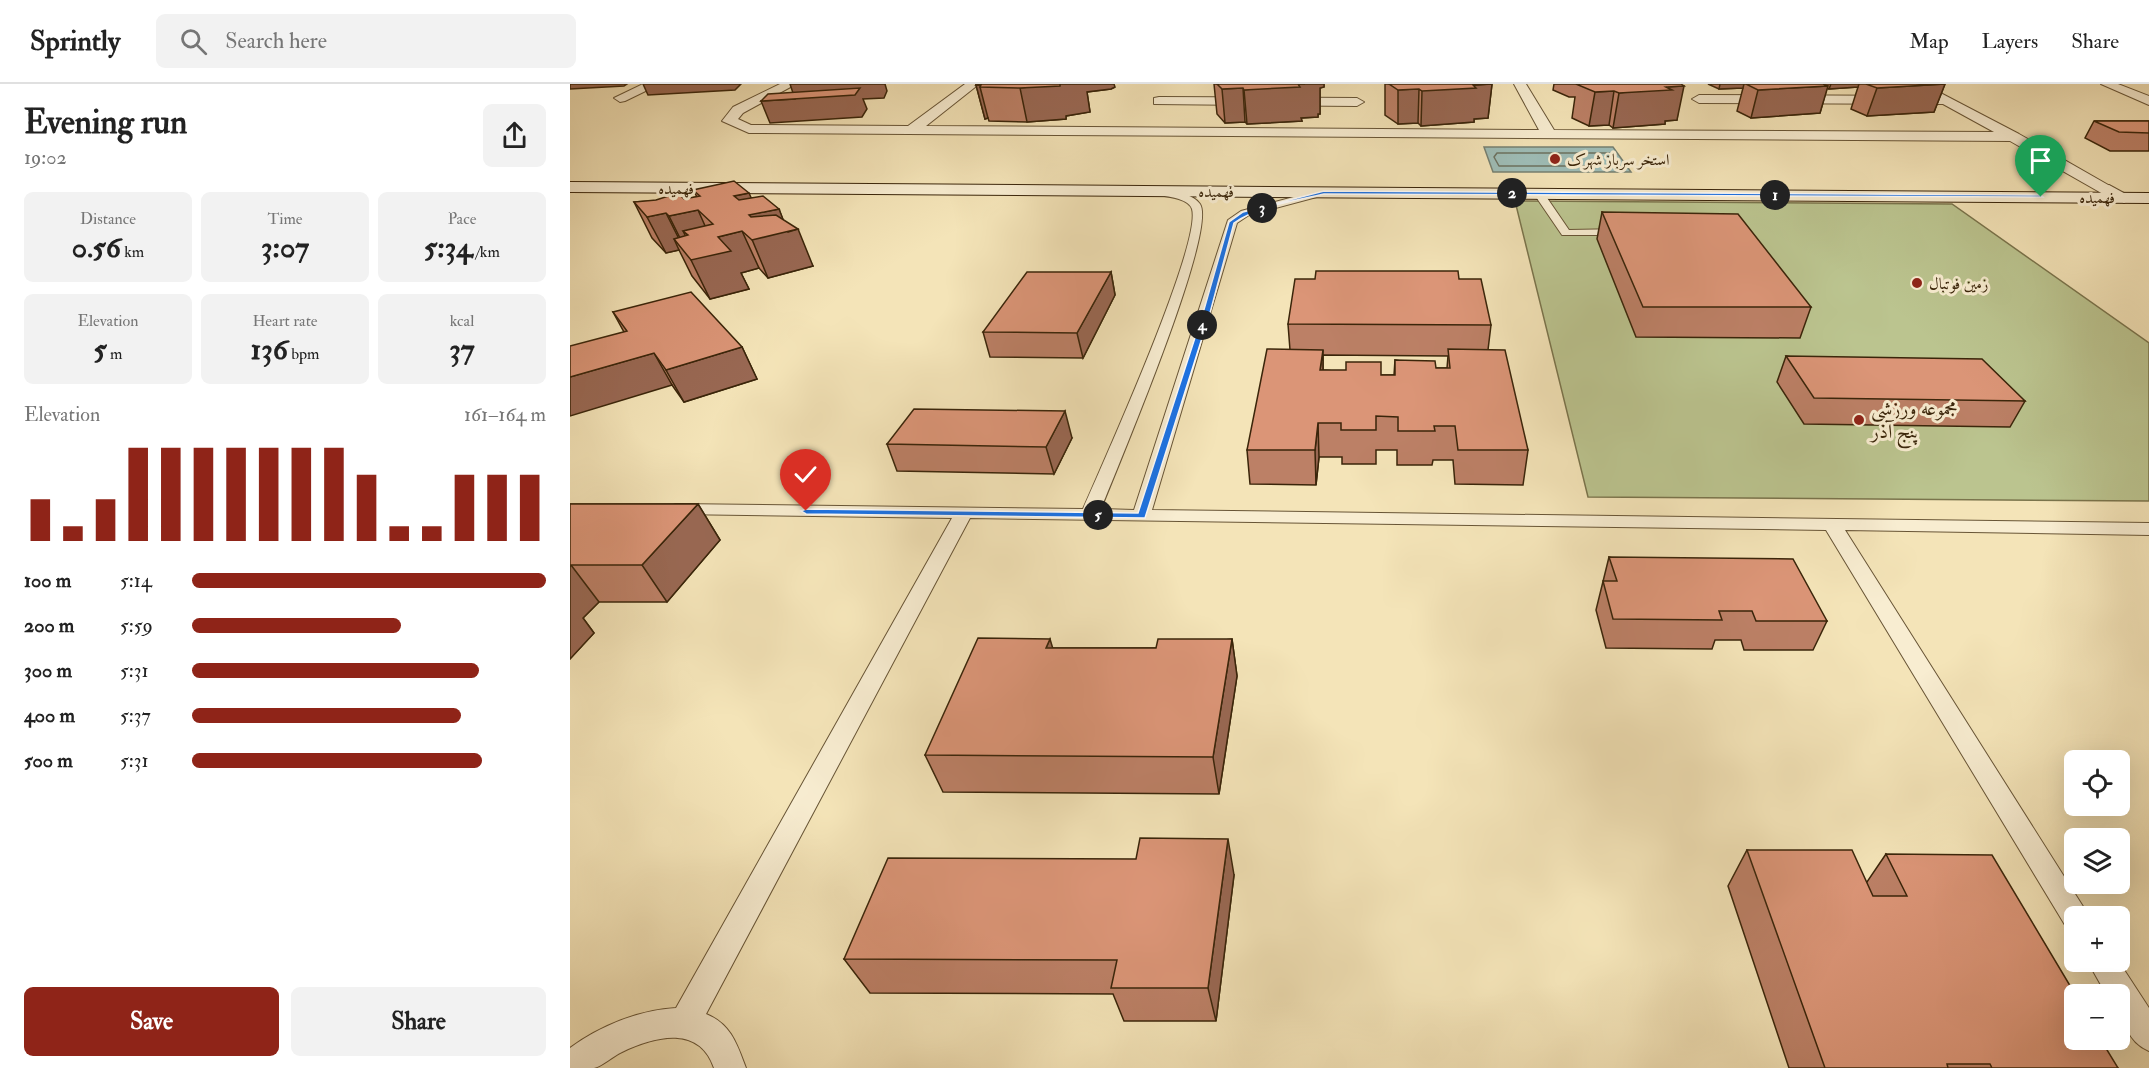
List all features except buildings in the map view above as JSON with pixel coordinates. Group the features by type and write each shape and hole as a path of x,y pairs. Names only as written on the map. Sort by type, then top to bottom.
{"street":[{"path":"620,98 654,84"},
{"path":"790,84 738,110 729,121 749,129 1139,131 1355,117"},
{"path":"911,130 973,84"},
{"path":"1139,131 1170,84"},
{"path":"1355,117 1359,84"},
{"path":"1520,84 1549,134"},
{"path":"1917,84 2117,194"},
{"path":"2107,84 2148,93 2149,89"},
{"path":"2138,90 2149,101"},
{"path":"1736,135 1695,95 1947,100"},
{"path":"1159,100 1549,134 2014,137"},
{"name":"فهمیده","path":"2117,194 2110,182 2149,182"},
{"name":"فهمیده","path":"570,187 1539,194 2117,194 2149,198"}],"lane":[{"path":"1090,515 1176,301 1198,223 1197,207 1190,199 1150,191"},
{"path":"1142,516 1232,222 1255,210 1324,192"},
{"path":"1539,194 1566,233 1633,232"},
{"path":"653,508 2149,529"},
{"path":"685,1022 963,514"},
{"path":"1833,526 2069,906"},
{"path":"2109,972 2149,1036"},
{"path":"573,1061 617,1037 653,1024 685,1022 711,1031 727,1050 730,1068"}],"green space":[{"name":"مجموعه ورزشی پنج آذر","path":"1515,201 1952,204 2149,343 2149,501 1588,497"}],"water":[{"name":"استخر سرباز شهرک","path":"1484,147 1613,147 1631,172 1493,172"}],"place":[{"name":"استخر سرباز شهرک","path":"1555,159"},
{"name":"زمین فوتبال","path":"1917,283"},
{"name":"مجموعه ورزشی پنج آذر","path":"1859,420"}],"route":[{"path":"806,511 1142,516 1232,222 1245,213 1274,204 1324,192 2041,197"}]}
